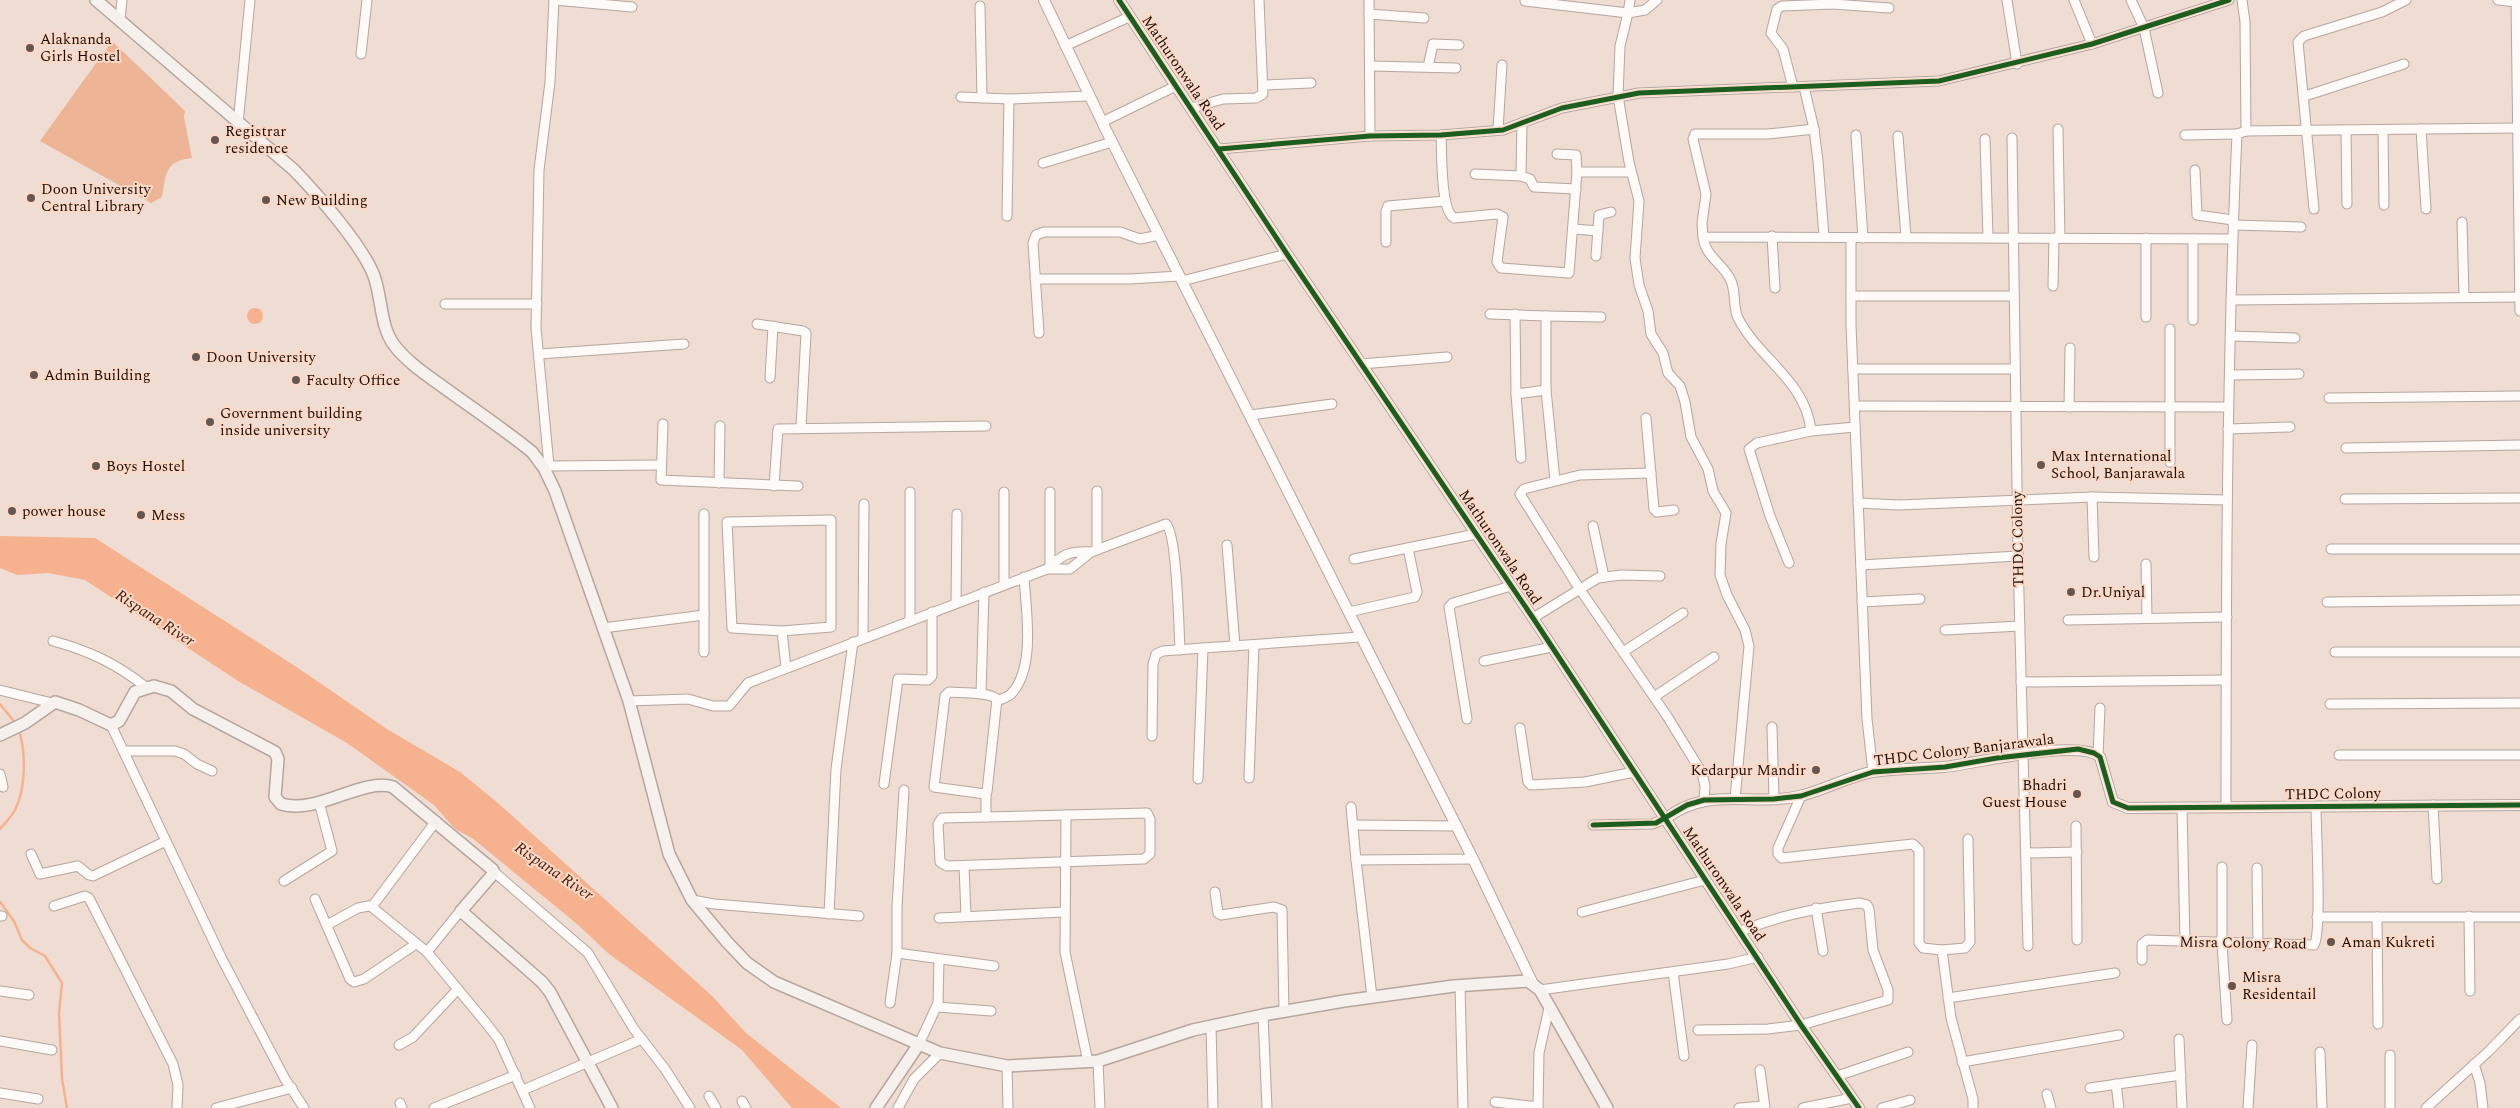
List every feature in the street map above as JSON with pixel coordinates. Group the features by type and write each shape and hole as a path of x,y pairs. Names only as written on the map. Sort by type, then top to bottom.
{"main road":[{"path":"96,0 238,124 294,170 314,191 362,255 374,276 385,324 399,351 421,371 532,452 546,467 629,701 670,854 692,900 740,956 774,982 940,1053 1007,1066 1093,1061 1211,1026 1263,1015 1372,997 1523,980 1536,987 1607,1108"},
{"path":"0,735 25,723 52,703 58,703 79,710 111,725 119,720 135,692 154,686 171,691 193,709 275,752 278,759 275,797 281,804 298,806 386,785 398,790 493,871 461,910 542,982 590,1063 612,1108"},
{"path":"876,1108 919,1044"}],"street":[{"path":"120,19 122,0"},
{"path":"238,124 250,0"},
{"path":"361,54 367,0"},
{"path":"632,7 554,0 550,82 539,170 536,328 546,467 660,465"},
{"path":"1044,0 1089,96 1251,416 1360,637 1474,859 1536,987 1673,972 1728,964 1758,957"},
{"name":"Mathuronwala Road","path":"1119,0 1287,254 1533,618 1705,880 1741,931 1801,1025 1859,1108"},
{"path":"1192,108 1223,99 1261,96 1264,94 1259,0"},
{"path":"1369,0 1370,136"},
{"path":"1630,0 1620,46 1618,96 1637,191 1639,211 1635,258 1641,292 1648,311 1650,331 1663,353 1668,373 1680,386 1685,402 1691,437 1708,469 1713,491 1726,513 1721,544 1720,576 1748,641 1735,799"},
{"path":"1525,1 1582,4 1628,13 1645,10 1657,0"},
{"path":"2007,0 2017,64"},
{"path":"2074,0 2092,44"},
{"path":"2131,0 2144,28 2158,93"},
{"path":"1219,149 1370,136 1441,135 1498,130 1562,108 1618,96 1939,81 2017,64 2092,44 2229,0"},
{"path":"2226,807 2228,407 2232,239 2241,133 2245,22 2242,0"},
{"path":"2314,209 2305,96 2298,45 2301,38 2382,12 2404,0"},
{"path":"2498,0 2516,1 2518,113 2516,128 2520,311"},
{"path":"1793,87 1783,49 1771,33 1779,4 1833,4 1889,8"},
{"path":"980,6 982,98"},
{"path":"1369,14 1424,18"},
{"path":"1065,46 1129,17"},
{"path":"1428,68 1433,44 1459,45"},
{"path":"2305,96 2404,64"},
{"path":"1498,130 1502,65"},
{"path":"1370,66 1456,68"},
{"path":"1264,84 1311,83"},
{"path":"1102,122 1176,86"},
{"path":"1804,87 1814,129 1824,236"},
{"path":"961,97 1009,99 1089,96"},
{"path":"1007,216 1009,99"},
{"path":"1521,176 1522,123"},
{"path":"2185,135 2307,130 2516,128"},
{"path":"1811,431 1807,411 1798,392 1739,319 1731,279 1706,250 1702,223 1706,194 1693,139 1695,134 1768,134 1814,129"},
{"path":"2053,286 2057,238 2058,129"},
{"path":"2421,129 2426,209"},
{"path":"2346,130 2347,204"},
{"path":"2383,130 2384,205"},
{"path":"1441,135 1444,201 1447,212 1454,218 1497,214 1503,217 1497,262 1501,268 1568,274 1570,271 1577,172 1576,155 1557,154"},
{"path":"1856,135 1863,238"},
{"path":"1898,136 1906,237"},
{"name":"THDC Colony","path":"2012,138 2014,369 2028,946"},
{"path":"1984,139 1988,237"},
{"path":"1043,163 1112,142"},
{"path":"2196,170 2197,214 2233,222 2301,227"},
{"path":"1577,172 1632,172"},
{"path":"1475,174 1521,176 1530,179 1534,187 1576,189"},
{"path":"1386,242 1386,210 1388,206 1444,201"},
{"path":"1596,256 1600,214 1611,212"},
{"path":"2462,222 2464,298"},
{"path":"1574,229 1598,231"},
{"path":"1039,333 1033,244 1039,232 1120,232 1140,239 1159,236"},
{"path":"1703,236 2232,239"},
{"path":"1772,236 1775,288"},
{"path":"1851,238 1855,427 1867,720 1872,772"},
{"path":"2146,238 2146,317"},
{"path":"2193,239 2193,320"},
{"path":"1035,279 1181,278 1287,254"},
{"path":"1851,296 2014,296"},
{"path":"2231,300 2520,297"},
{"path":"445,304 537,304"},
{"path":"1490,314 1601,317"},
{"path":"1515,314 1516,394 1521,458"},
{"path":"1546,316 1546,390 1555,480"},
{"path":"757,324 806,333 801,427"},
{"path":"770,378 773,326"},
{"path":"2170,329 2170,462"},
{"path":"2231,336 2295,338"},
{"path":"538,354 684,344"},
{"path":"2069,407 2070,348"},
{"path":"1361,364 1447,358"},
{"path":"1853,369 2014,369"},
{"path":"2230,375 2299,374"},
{"path":"1516,394 1546,390"},
{"path":"2329,398 2520,396"},
{"path":"1251,416 1332,404"},
{"path":"1855,406 2016,408 2170,405 2228,407"},
{"path":"1646,418 1655,510 1674,510"},
{"path":"662,424 661,480 798,486"},
{"path":"719,483 720,426"},
{"path":"774,486 776,430 801,427 986,426"},
{"path":"1789,563 1770,516 1749,449 1757,443 1811,431 1855,427"},
{"path":"2228,429 2290,427"},
{"path":"2346,448 2520,445"},
{"path":"1651,473 1580,475 1524,489 1520,494 1579,588 1654,697 1702,773 1705,786 1704,800"},
{"path":"1094,551 1097,491"},
{"path":"910,492 910,620"},
{"path":"1004,492 1004,584"},
{"path":"1048,567 1050,492"},
{"path":"1858,503 1899,505 2017,502 2092,497 2227,500"},
{"path":"2092,497 2094,557"},
{"path":"2345,499 2520,498"},
{"path":"863,638 864,504"},
{"path":"704,514 704,652"},
{"path":"956,603 957,514"},
{"path":"831,520 831,627 782,631 732,628 727,522 831,520"},
{"path":"1048,567 1070,569 1094,551 1163,524 1168,526 1174,550 1180,650"},
{"path":"1594,526 1604,577"},
{"path":"1354,559 1476,534"},
{"path":"1226,545 1235,646"},
{"path":"1349,612 1416,597 1418,592 1408,548"},
{"path":"2331,549 2520,549"},
{"path":"629,701 688,699 713,706 729,706 748,683 1024,577 1048,567 1062,555 1070,552 1094,551"},
{"path":"1861,565 2018,556"},
{"path":"2146,564 2147,618"},
{"path":"1533,618 1590,581 1604,577 1660,576"},
{"path":"997,701 1011,695 1026,668 1028,627 1024,577"},
{"path":"1468,719 1449,607 1453,603 1511,586"},
{"path":"981,694 984,592"},
{"path":"1862,602 1920,599"},
{"path":"2327,602 2520,600"},
{"path":"884,784 898,680 928,680 931,678 932,612"},
{"path":"1623,652 1684,613"},
{"path":"603,628 704,615"},
{"path":"2068,620 2227,617"},
{"path":"1945,630 2020,626"},
{"path":"782,631 786,668"},
{"path":"1152,736 1154,659 1159,652 1360,637"},
{"path":"53,641 80,648 108,660 126,670 147,688"},
{"path":"829,914 836,769 854,642"},
{"path":"1249,778 1254,645"},
{"path":"1484,661 1552,647"},
{"path":"1198,779 1203,648"},
{"path":"2335,652 2520,652"},
{"path":"1654,697 1714,658"},
{"path":"2021,682 2226,680"},
{"path":"0,690 52,703"},
{"path":"986,794 937,789 934,786 945,694 949,692 994,696 997,701 986,794 986,817"},
{"path":"2330,704 2520,703"},
{"path":"2098,756 2100,708"},
{"path":"111,725 221,957 285,1078 304,1108"},
{"path":"1772,727 1774,799"},
{"path":"1520,728 1528,782 1531,785 1585,782 1634,772"},
{"name":"THDC Colony Banjarawala","path":"1665,819 1687,805 1704,800 1774,799 1801,796 1872,772 1945,767 2022,755 2078,749 2098,756"},
{"path":"124,751 175,752 184,754 196,764 212,771"},
{"path":"2340,755 2520,755"},
{"name":"THDC Colony","path":"2098,756 2103,763 2105,781 2113,802 2128,808 2520,805"},
{"path":"0,774 3,787"},
{"path":"890,1003 897,953 897,907 904,790"},
{"path":"1801,796 1778,848 1780,856 1785,858 1913,844 1919,850 1918,944 1922,948 1942,950 1965,948 1970,942 1968,839"},
{"path":"284,881 332,851 319,802"},
{"path":"2433,805 2437,879"},
{"path":"1351,807 1372,997"},
{"name":"Misra Colony Road","path":"2142,960 2142,944 2144,941 2314,945 2317,940 2316,807"},
{"path":"2182,808 2185,942"},
{"path":"1146,813 1150,818 1150,854 1144,859 964,866 947,866 940,862 939,821 945,818 986,817 1146,813"},
{"path":"1066,815 1064,912 1068,969 1093,1061 1100,1108"},
{"path":"1593,825 1652,824 1665,819"},
{"path":"327,925 358,908 374,905 436,821"},
{"path":"1353,825 1457,826"},
{"path":"2076,826 2077,940"},
{"path":"31,854 40,874 78,866 93,876 166,841"},
{"path":"2026,852 2076,852"},
{"path":"1356,860 1474,859"},
{"path":"964,866 966,916"},
{"path":"2222,867 2222,943 2227,1020"},
{"path":"2257,868 2258,944"},
{"path":"493,871 588,953 642,1039 666,1069 690,1108"},
{"path":"1582,912 1705,880"},
{"path":"1215,892 1218,913 1221,915 1274,906 1282,910 1284,1012"},
{"path":"54,906 85,896 89,898 173,1064 178,1085 177,1108"},
{"path":"315,899 350,979 356,983 416,944"},
{"path":"692,900 714,904 859,916"},
{"path":"1698,1030 1768,1029 1801,1025 1886,1002 1889,999 1888,990 1873,950 1870,910 1867,905 1860,903 1816,908 1768,920 1741,931"},
{"path":"374,905 375,910 427,952 499,1040 530,1108"},
{"path":"1816,908 1823,951"},
{"path":"427,952 461,910"},
{"path":"939,918 1064,912"},
{"path":"2469,916 2470,991"},
{"path":"2317,917 2520,917"},
{"path":"2376,917 2378,1024"},
{"path":"1942,950 1948,998 1962,1062 1973,1099 1973,1108"},
{"path":"897,953 994,966"},
{"path":"919,1044 937,1007 939,960"},
{"path":"1673,972 1684,1056"},
{"path":"1948,998 2115,973"},
{"path":"1460,986 1463,1108"},
{"path":"399,1045 413,1037 458,989"},
{"path":"0,991 29,995"},
{"path":"937,1007 991,1011"},
{"path":"1495,1102 1538,1107 1539,1053 1549,1008"},
{"path":"1263,1015 1266,1108"},
{"path":"2426,1108 2520,1019"},
{"path":"1211,1026 1213,1108"},
{"path":"1962,1062 2119,1035"},
{"path":"523,1090 555,1075 590,1063 642,1039"},
{"path":"2179,1039 2182,1108"},
{"path":"0,1041 52,1050"},
{"path":"2248,1108 2252,1045"},
{"path":"1837,1076 1908,1052"},
{"path":"2320,1052 2322,1108"},
{"path":"898,1108 914,1079 940,1053"},
{"path":"2390,1055 2390,1108"},
{"path":"2474,1064 2480,1083 2483,1108"},
{"path":"1007,1066 1008,1108"},
{"path":"1739,1108 1765,1107 1760,1070"},
{"path":"434,1108 516,1075"},
{"path":"2090,1088 2181,1076"},
{"path":"2116,1084 2119,1108"},
{"path":"216,1108 292,1088"},
{"path":"0,1093 38,1099"},
{"path":"2047,1094 2051,1108"},
{"path":"709,1096 716,1108"},
{"path":"1803,1108 1852,1098"},
{"path":"1882,1108 1910,1100"}],"shaded area":[{"path":"112,41 185,111 184,117 192,158 176,162 172,165 166,175 162,197 151,203 40,141"}],"water":[{"path":"255,308 263,316 255,324 247,316"},
{"name":"Rispana River","path":"0,536 95,538 298,668 387,729 460,772 498,803 712,996 746,1033 841,1108 792,1108 742,1050 609,954 577,924 472,838 455,829 434,805 347,743 238,681 85,580 48,573 17,575 0,568"}],"waterway":[{"path":"0,704 13,720"},
{"path":"0,829 15,810 23,781 24,760 19,730"},
{"path":"0,902 14,921 22,940 30,948 45,956 62,983 59,1013 62,1079 67,1108"}],"cycle path":[{"path":"1119,0 1287,254 1533,618 1801,1025 1859,1108"},
{"path":"1219,149 1370,136 1441,135 1503,130 1562,108 1639,93 1939,81 2092,44 2229,0"},
{"path":"1593,825 1656,823 1687,805 1704,800 1774,799 1801,796 1873,772 1945,767 1997,758 2078,749 2094,753 2100,757 2113,802 2128,808 2520,805"}],"place":[{"name":"Alaknanda Girls Hostel","path":"30,48"},
{"name":"Registrar residence","path":"215,140"},
{"name":"Doon University Central Library","path":"31,198"},
{"name":"New Building","path":"266,200"},
{"name":"Doon University","path":"196,357"},
{"name":"Admin Building","path":"34,375"},
{"name":"Faculty Office","path":"296,380"},
{"name":"Government building inside university","path":"210,422"},
{"name":"Max International School, Banjarawala","path":"2041,465"},
{"name":"Boys Hostel","path":"96,466"},
{"name":"power house","path":"12,511"},
{"name":"Mess","path":"141,515"},
{"name":"Dr.Uniyal","path":"2071,592"},
{"name":"Kedarpur Mandir","path":"1816,770"},
{"name":"Bhadri Guest House","path":"2077,794"},
{"name":"Aman Kukreti","path":"2331,942"},
{"name":"Misra Residentail","path":"2232,986"}]}
